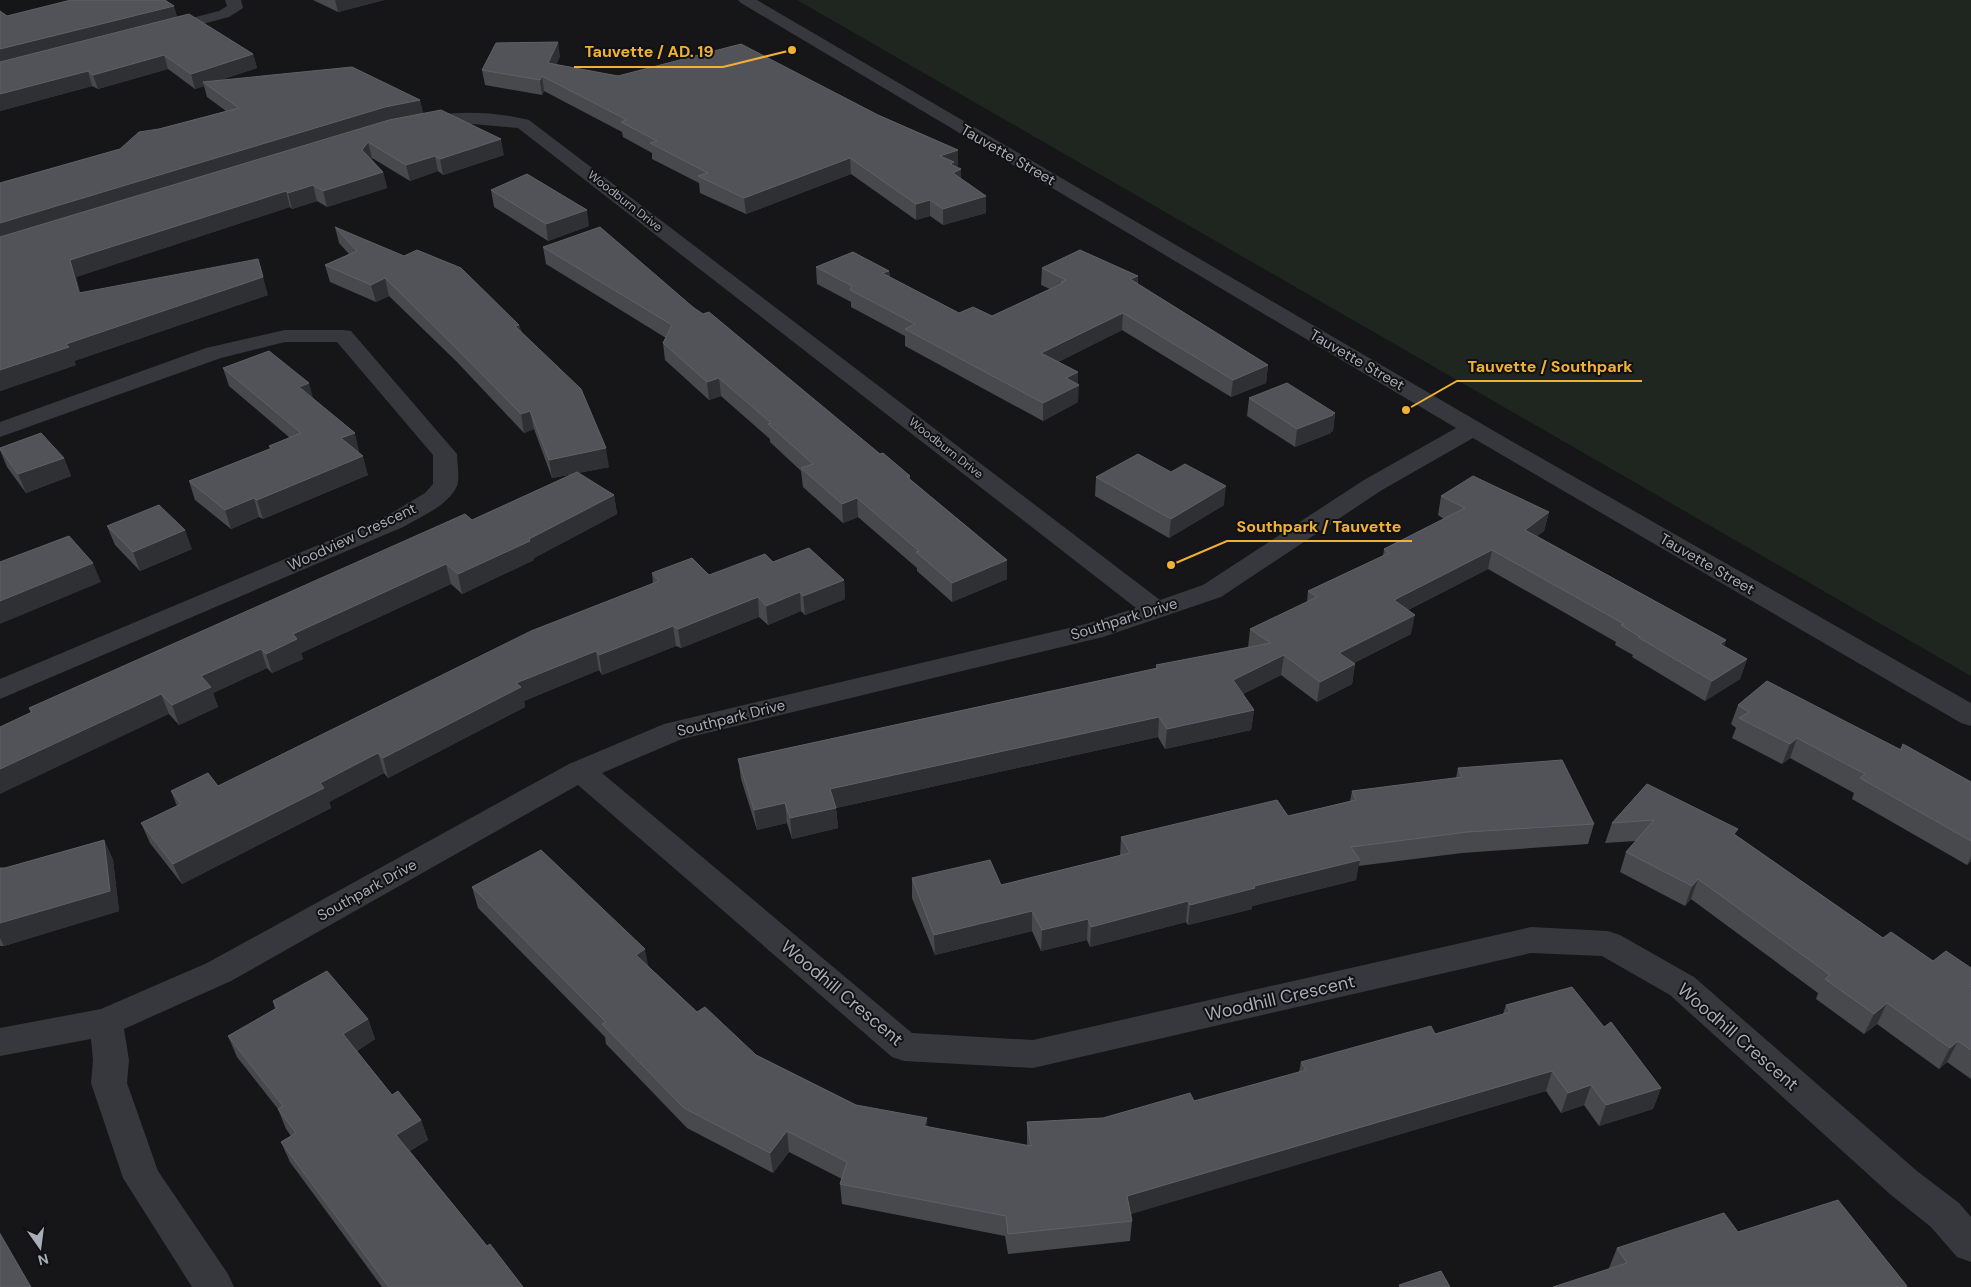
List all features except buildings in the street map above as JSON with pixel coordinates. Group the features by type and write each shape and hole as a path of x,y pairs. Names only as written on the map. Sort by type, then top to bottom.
{"street":[{"path":"150,34 224,14 235,8 233,0"},
{"name":"Tauvette Street","path":"746,0 1473,428 1971,716"},
{"name":"Woodburn Drive","path":"397,127 448,118 495,119 523,124 1156,610"},
{"name":"Woodview Crescent","path":"0,430 214,353 285,336 343,336 445,454 445,485 434,498 394,522 0,690"},
{"name":"Southpark Drive","path":"0,1042 106,1022 220,972 580,771 674,731 1093,631 1212,591 1373,485 1473,428"},
{"name":"Woodhill Crescent","path":"580,771 904,1047 1033,1054 1531,940 1608,944 1682,986 1896,1176 1945,1215 1971,1246"},
{"path":"106,1022 110,1060 109,1083 142,1178 214,1287"}],"shaded area":[{"path":"797,0 1971,0 1971,676"}],"place":[{"name":"Tauvette / AD. 19","path":"792,50"},
{"name":"Tauvette / Southpark","path":"1406,410"},
{"name":"Southpark / Tauvette","path":"1171,565"}]}
